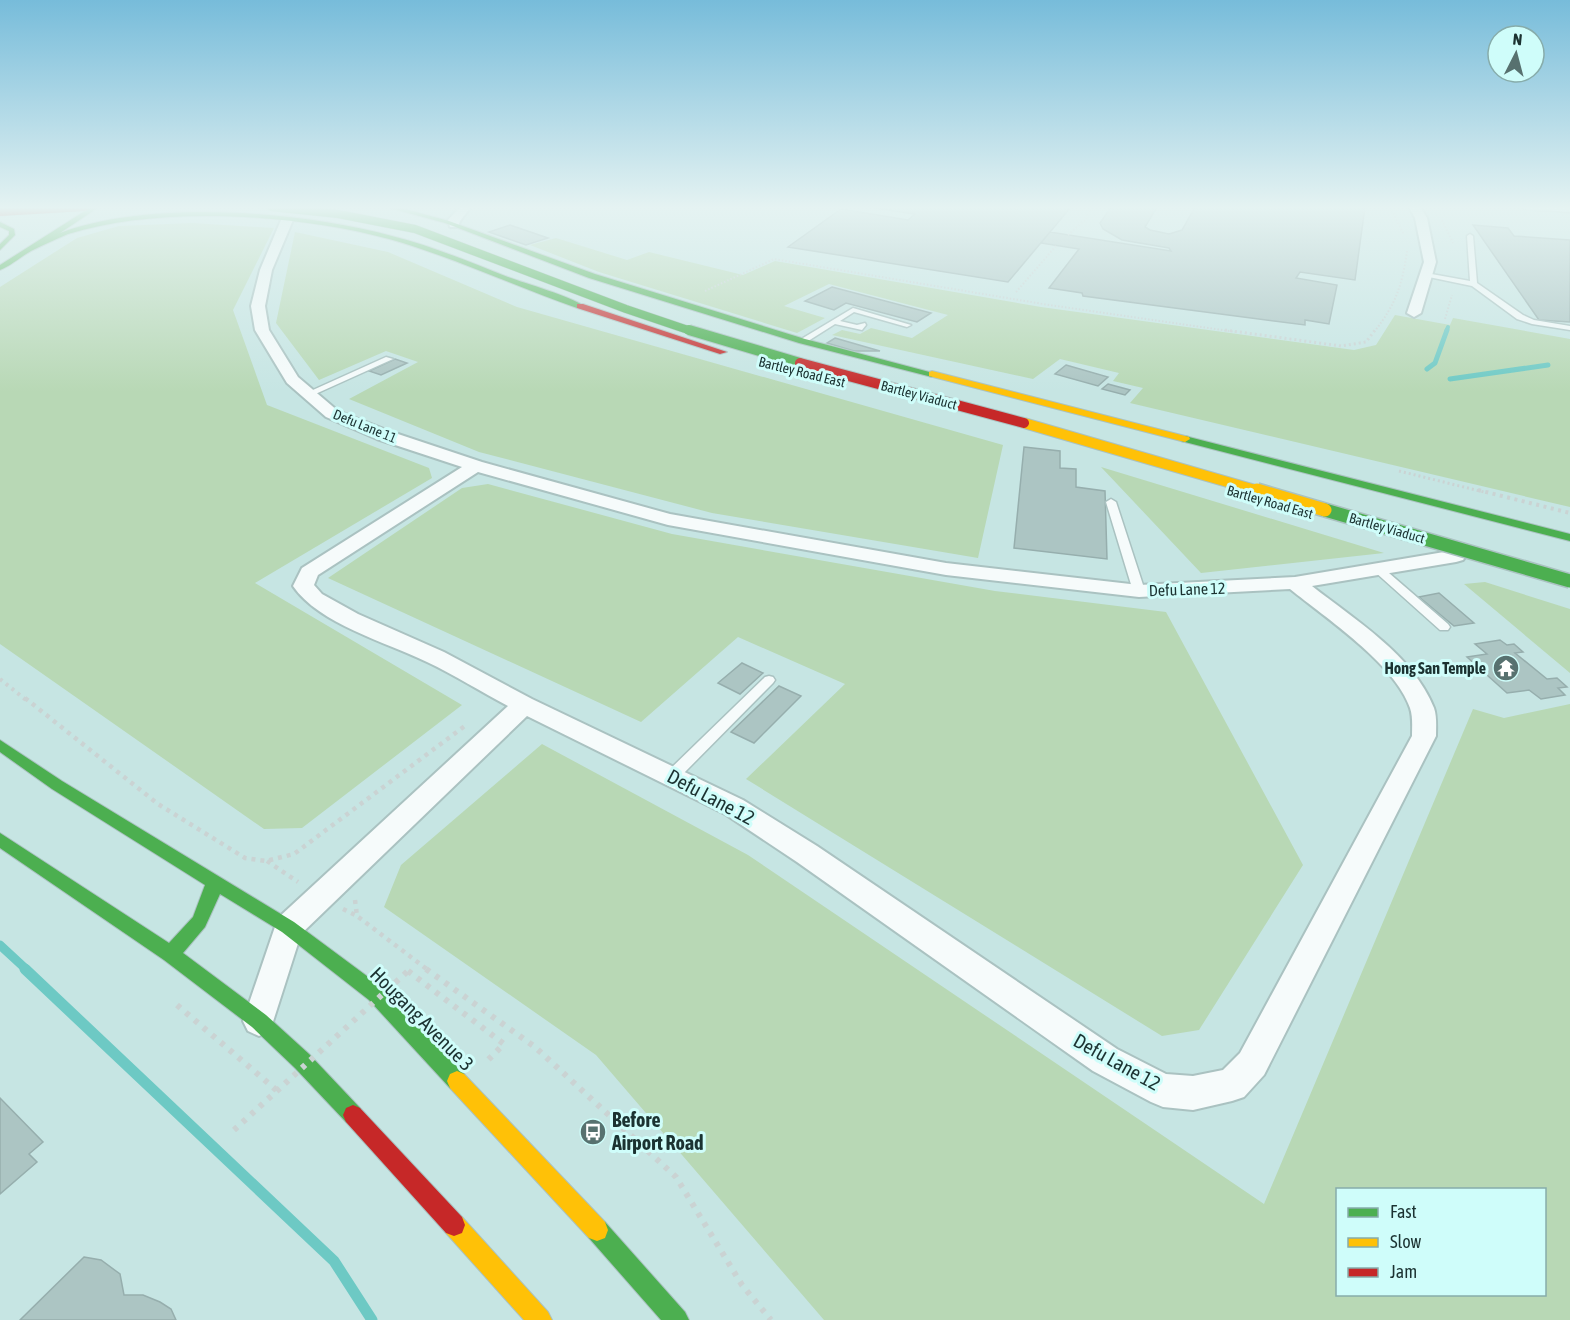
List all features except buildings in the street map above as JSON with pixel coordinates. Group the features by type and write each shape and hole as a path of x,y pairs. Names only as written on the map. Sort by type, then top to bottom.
{"main road":[{"name":"Bartley Road East","path":"480,269 550,296 733,356 892,394 1078,447 1418,554"},
{"name":"Bartley Viaduct","path":"518,269 626,309 734,345 1046,429 1570,581"},
{"name":"Bartley Viaduct","path":"558,269 674,312 760,339 1213,461"},
{"name":"Bartley Road East","path":"572,269 662,299 802,341 1570,538"},
{"path":"614,317 644,317 659,314 667,306 662,299"},
{"path":"1078,447 1070,434 1075,427 1084,423 1112,421"},
{"path":"1456,556 1570,589"},
{"name":"Hougang Avenue 3","path":"0,745 57,785 288,927 376,994 637,1272 677,1320"},
{"path":"0,839 170,954 259,1021 302,1061 392,1156 540,1320"},
{"path":"170,954 190,937 205,919 214,882"}],"street":[{"name":"Defu Lane 11","path":"267,269 258,306 262,330 292,380 332,414 383,435 476,466"},
{"path":"1414,313 1428,269"},
{"name":"Defu Lane 12","path":"1295,583 1376,650 1405,678 1423,709 1425,736 1252,1064 1232,1085 1193,1094 1163,1090 1106,1060 807,854 734,807 524,705 436,657 350,619 315,598 303,586 309,573 318,566 476,466 668,519 946,570 1139,591 1295,583 1378,569 1418,554 1456,556"},
{"path":"259,1021 288,927 524,705"}],"lane":[{"path":"1473,269 1474,284"},
{"path":"1426,275 1474,284 1520,317 1532,322 1570,328"},
{"path":"802,341 853,310 907,325"},
{"path":"834,322 858,328 862,325"},
{"path":"308,394 389,359"},
{"path":"1111,502 1139,591"},
{"path":"1378,569 1444,627"},
{"path":"672,776 769,680"}],"path":[{"path":"703,292 753,269"},
{"path":"831,269 1043,304 1316,343 1357,345 1366,342 1392,309 1405,269"},
{"path":"1016,292 1036,269"},
{"path":"0,679 158,804 245,858 266,861 294,854 468,723"},
{"path":"359,892 354,900 357,916 387,941 535,1047 676,1177 742,1285 771,1320"},
{"path":"234,1130 408,971 504,1044"},
{"path":"171,999 286,1099"}],"green space":[{"path":"29,269 254,269 233,310 267,405 429,468 432,478 255,583 462,705 302,828 264,829 0,644 0,287"},
{"path":"287,269 427,269 517,307 1003,445 978,558 712,513 479,452 349,399 418,362 386,351 319,380 276,323"},
{"path":"590,269 717,269 743,275 758,269 819,269 1041,307 1354,350 1376,345 1395,315 1450,325 1453,318 1570,339 1570,507 1130,403 1143,388 1113,381 1119,373 1060,359 1033,379 832,335 842,330 860,334 871,328 912,338 948,315 829,284 784,306 825,318 797,333"},
{"path":"1101,467 1384,553 1201,573"},
{"path":"488,484 672,534 995,591 1166,612 1303,865 1199,1030 1162,1036 746,779 845,684 738,637 641,722 328,578 462,488"},
{"path":"1485,582 1570,609 1570,673 1464,584"},
{"path":"1570,704 1570,1320 824,1320 596,1055 384,907 401,865 542,744 748,855 1264,1204 1473,709 1504,718"}],"waterway":[{"path":"1446,332 1448,327"},
{"path":"1427,369 1435,363 1447,330"},
{"path":"1450,379 1548,365"},
{"path":"0,945 27,970"},
{"path":"25,969 334,1261 372,1320"}],"traffic: fast":[{"path":"479,269 580,306"},
{"path":"519,269 626,309 734,345 800,363"},
{"path":"572,269 802,341 932,374"},
{"path":"1185,439 1570,538"},
{"path":"1325,510 1570,581"},
{"path":"0,745 57,785 288,927 376,994 457,1081"},
{"path":"0,839 170,954 259,1021 302,1061 353,1115"},
{"path":"170,954 199,922 208,904 214,882"},
{"path":"597,1230 677,1320"}],"traffic: slow":[{"path":"932,374 1185,439"},
{"path":"1024,423 1325,510"},
{"path":"457,1081 597,1230"},
{"path":"454,1225 540,1320"}],"traffic: jam":[{"path":"580,306 723,352"},
{"path":"800,363 1024,423"},
{"path":"353,1115 454,1225"}],"place":[{"name":"Hong San Temple","path":"1506,668"},
{"name":"Before Airport Road","path":"593,1132"}]}
